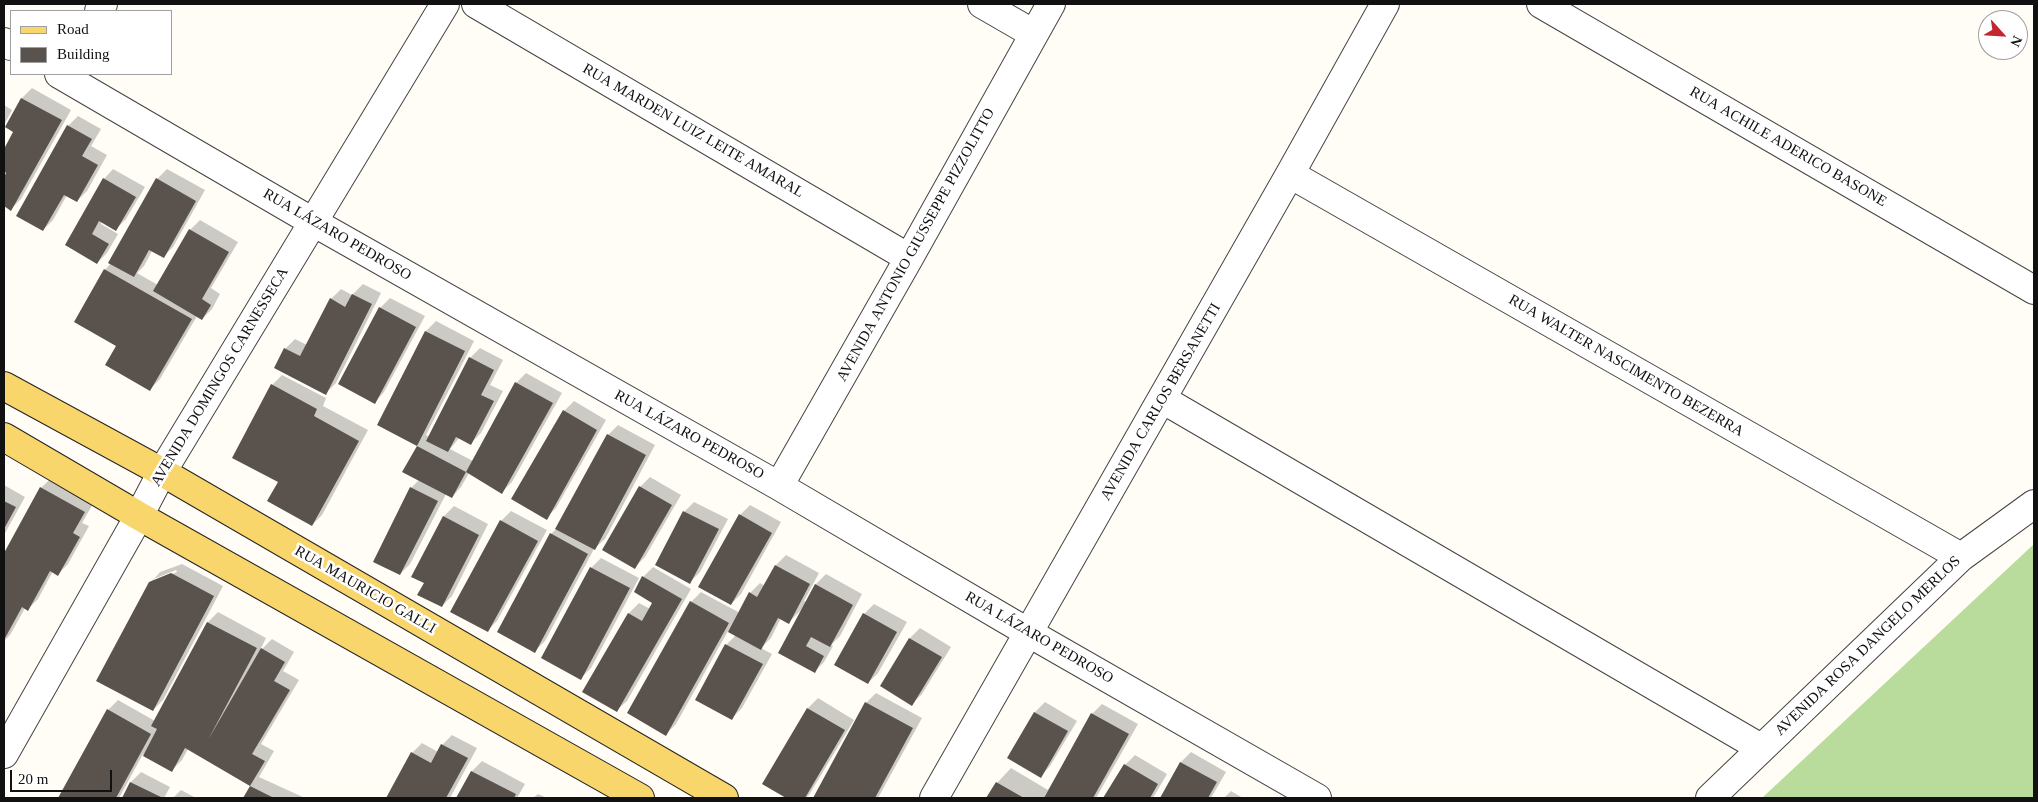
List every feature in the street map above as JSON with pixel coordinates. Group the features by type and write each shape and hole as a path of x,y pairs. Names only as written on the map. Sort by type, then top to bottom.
{"main road":[{"name":"RUA MAURICIO GALLI","path":"4,386 162,472 724,798"},
{"path":"4,437 139,516 640,798"}],"street":[{"name":"AVENIDA DOMINGOS CARNESSECA","path":"4,754 162,472 445,4"},
{"name":"RUA MARDEN LUIZ LEITE AMARAL","path":"476,4 909,258"},
{"path":"982,4 1034,34"},
{"name":"AVENIDA ANTONIO GIUSSEPPE PIZZOLITTO","path":"779,486 1051,4"},
{"name":"AVENIDA CARLOS BERSANETTI","path":"934,798 1290,174 1384,4"},
{"name":"RUA ACHILE ADERICO BASONE","path":"1541,4 2034,290"},
{"name":"RUA LÁZARO PEDROSO","path":"64,75 313,222 779,486 1029,633 1317,798"},
{"name":"RUA WALTER NASCIMENTO BEZERRA","path":"1290,174 1961,557"},
{"path":"1162,399 1761,748"},
{"name":"AVENIDA ROSA DANGELO MERLOS","path":"1710,798 1961,557 2034,504"}],"green space":[{"path":"2034,544 2034,798 1762,798"}],"building":[{"path":"21,98 62,120 11,211 4,206 4,177 6,173 4,171 4,149 13,132 5,127"},
{"path":"67,125 92,139 82,156 98,165 77,202 64,195 43,231 16,216"},
{"path":"103,178 136,197 116,231 99,221 92,234 109,244 97,264 65,245"},
{"path":"156,178 196,201 164,258 149,250 134,277 108,263"},
{"path":"189,229 229,252 202,299 211,305 202,320 153,291"},
{"path":"104,269 192,319 150,391 105,365 116,346 74,322"},
{"path":"352,294 372,304 326,395 274,368 284,348 300,356 330,298 345,307"},
{"path":"379,307 416,327 375,404 338,384"},
{"path":"425,331 465,351 417,446 377,425"},
{"path":"469,357 494,370 481,395 494,401 471,445 456,437 448,452 426,441"},
{"path":"515,382 553,403 502,494 466,472"},
{"path":"271,384 317,409 314,416 359,441 312,526 267,501 278,482 232,458"},
{"path":"563,410 597,430 547,520 511,499"},
{"path":"607,434 646,455 595,550 555,529"},
{"path":"417,446 466,472 452,498 402,472"},
{"path":"639,486 672,505 635,569 602,550"},
{"path":"40,487 85,512 73,533 80,537 58,576 50,571 28,611 22,607 4,640 4,553"},
{"path":"410,487 438,501 400,575 373,562"},
{"path":"4,501 16,507 4,529"},
{"path":"683,511 719,529 690,584 655,565"},
{"path":"739,514 772,533 731,605 698,587"},
{"path":"443,516 479,535 442,607 417,595 424,583 411,577"},
{"path":"500,520 538,541 488,632 450,612"},
{"path":"550,533 588,554 535,653 497,632"},
{"path":"775,565 810,584 789,624 778,618 761,650 728,632 749,592 757,597"},
{"path":"590,567 630,588 581,680 541,658"},
{"path":"171,573 214,596 153,711 96,681 149,582"},
{"path":"642,576 682,599 617,712 582,692 628,613 642,621 652,603 634,592"},
{"path":"815,584 853,605 830,647 811,637 806,646 824,656 815,673 778,653"},
{"path":"690,601 729,623 666,736 627,713"},
{"path":"863,613 897,632 868,684 834,665"},
{"path":"207,622 257,648 208,740 261,648 285,662 274,681 290,690 252,754 265,761 250,786 185,748 172,772 143,756 157,729 151,726"},
{"path":"909,638 942,657 912,706 880,686"},
{"path":"725,644 763,664 732,720 695,700"},
{"path":"865,702 913,728 875,798 813,798"},
{"path":"807,708 845,730 805,798 786,798 762,784"},
{"path":"107,709 151,734 116,798 58,798"},
{"path":"1034,712 1068,731 1041,778 1007,758"},
{"path":"1091,713 1129,734 1093,798 1044,798"},
{"path":"441,744 468,758 446,798 386,798 411,752 431,763"},
{"path":"1180,762 1217,782 1208,798 1160,798"},
{"path":"1124,764 1158,784 1150,798 1103,798"},
{"path":"471,771 516,794 514,798 456,798"},
{"path":"130,782 163,798 122,798"},
{"path":"996,782 1024,798 986,798"},
{"path":"250,786 274,798 243,798"}]}
